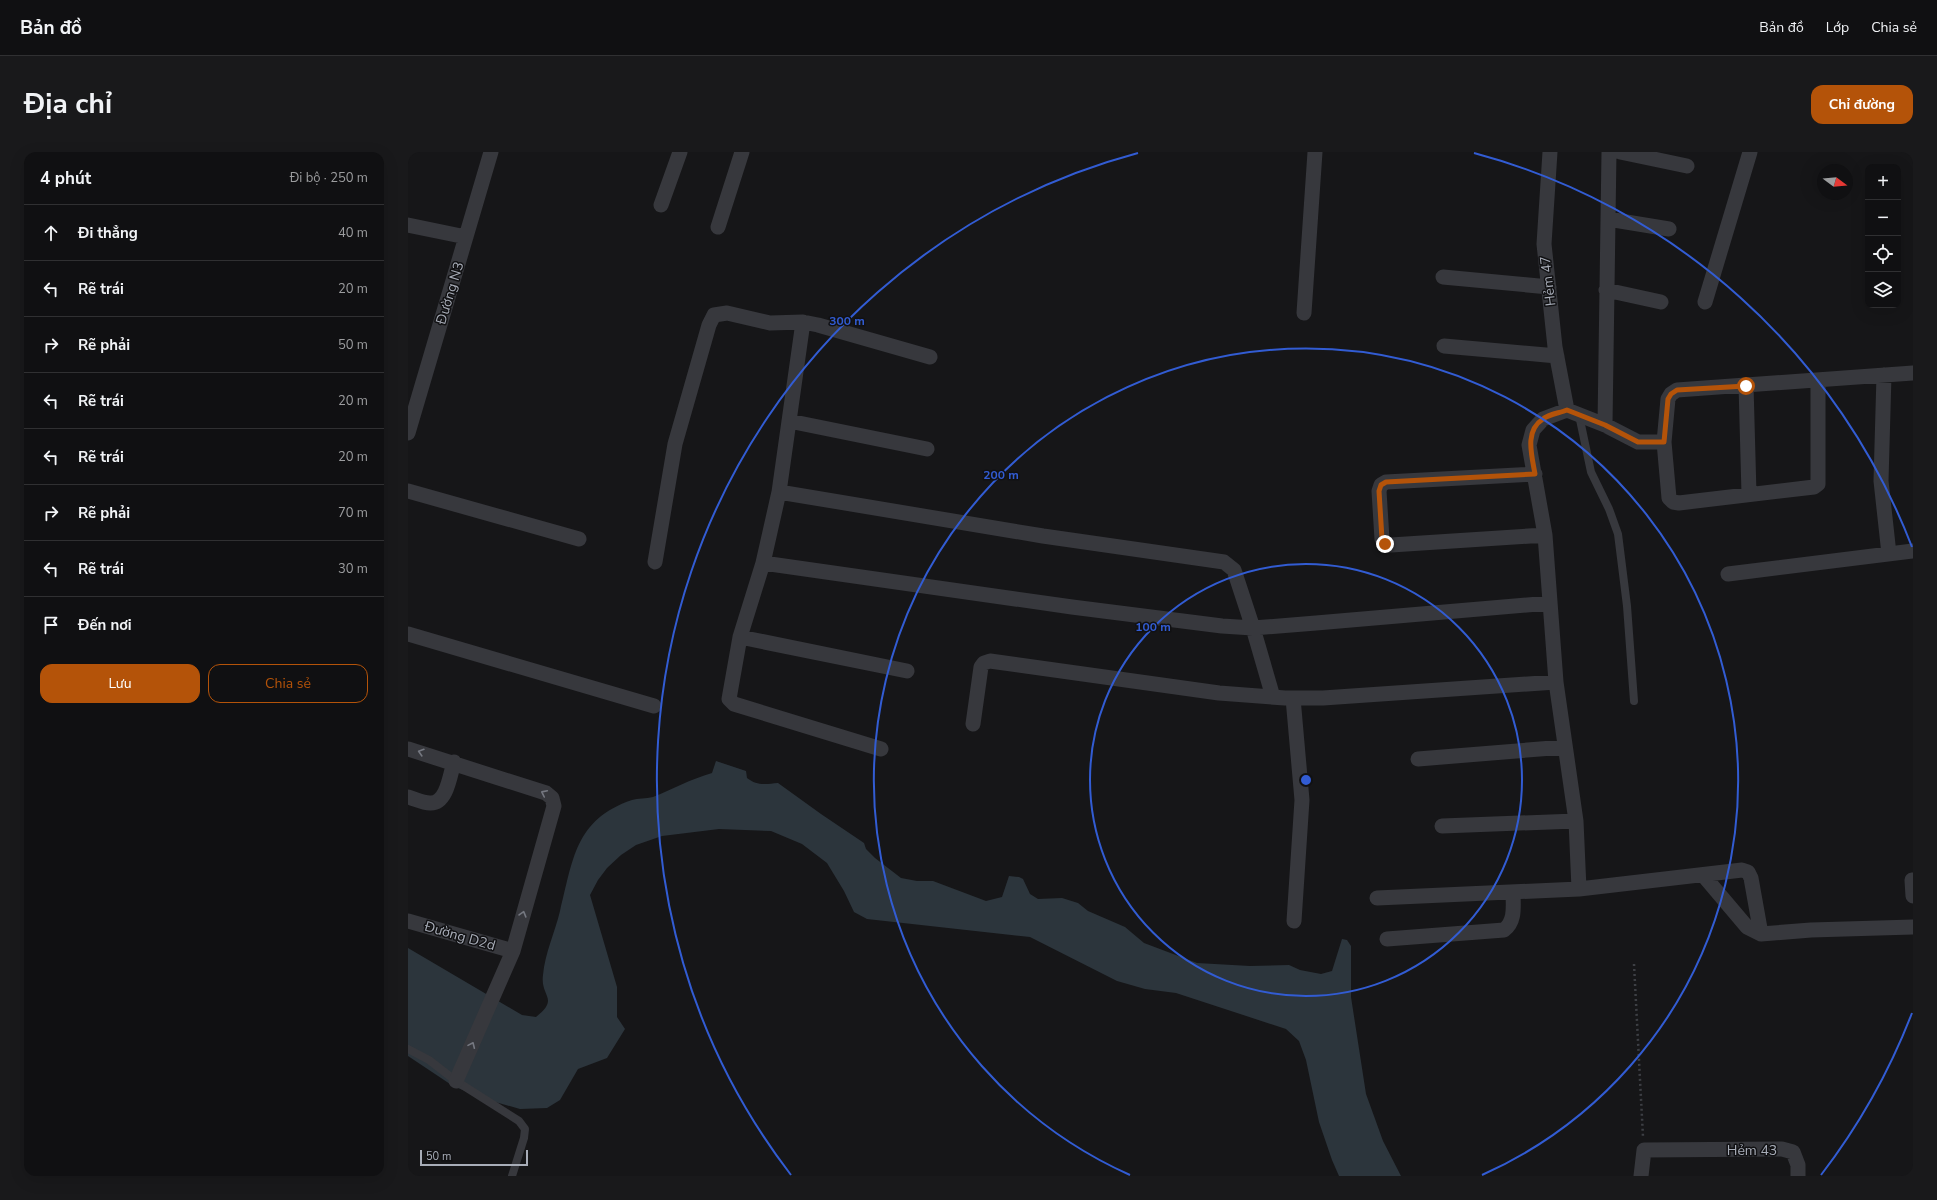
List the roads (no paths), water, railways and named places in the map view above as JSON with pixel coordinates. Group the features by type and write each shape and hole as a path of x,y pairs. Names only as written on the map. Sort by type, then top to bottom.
{"street":[{"name":"Đường N3","path":"408,433 491,152"},
{"path":"661,205 680,152"},
{"path":"718,226 742,152"},
{"path":"1304,313 1315,152"},
{"name":"Hẻm 47","path":"1548,152 1544,244 1557,356 1573,412"},
{"path":"1605,425 1609,152"},
{"path":"1620,152 1687,166"},
{"path":"1705,302 1750,152"},
{"path":"1608,219 1669,229"},
{"path":"408,225 466,237"},
{"path":"1443,277 1549,287"},
{"path":"1606,290 1661,302"},
{"path":"655,562 675,444 709,325 714,315 727,313 770,323 803,322 818,324 930,357"},
{"path":"803,322 779,492 763,563 740,637 729,699 734,704 881,749"},
{"path":"1444,346 1557,356"},
{"path":"1818,380 1818,484 1814,487 1678,503 1673,502 1669,498 1664,442 1668,399 1671,394 1677,390 1746,386 1913,372"},
{"path":"1884,375 1882,481 1889,554"},
{"path":"1746,386 1749,494"},
{"path":"1579,889 1576,821 1556,682 1545,535 1529,445 1533,430 1542,419 1573,412 1605,425 1638,442 1664,442"},
{"path":"789,421 927,450"},
{"path":"1535,474 1386,482 1381,485 1379,491 1382,539 1385,544 1391,545 1545,535"},
{"path":"408,491 579,539"},
{"path":"779,492 1043,536 1224,562 1234,570 1254,628 1273,697"},
{"path":"1728,574 1913,551"},
{"path":"763,563 1072,607 1222,626 1254,628 1550,603"},
{"path":"408,634 654,706"},
{"path":"740,637 907,670"},
{"path":"973,724 981,667 984,663 990,661 1220,693 1297,698 1323,698 1556,682"},
{"path":"1294,921 1302,800 1297,698"},
{"path":"1418,759 1565,747"},
{"path":"408,749 454,762 546,793 554,802 513,951 456,1081"},
{"path":"408,797 430,804 439,801 445,793 454,762"},
{"path":"1442,826 1576,821"},
{"path":"1377,898 1579,889 1742,870 1748,872 1751,878 1761,934"},
{"path":"1703,875 1747,926 1761,934 1810,930 1913,927"},
{"path":"1912,880 1913,896"},
{"path":"1387,939 1504,930 1510,926 1512,921 1513,892"},
{"name":"Đường D2d","path":"408,922 513,951"},
{"name":"Hẻm 43","path":"1642,1176 1646,1150 1782,1149 1793,1152 1798,1165 1798,1176"}],"lane":[{"path":"1573,412 1591,472 1609,509 1618,534 1627,606 1634,701"},
{"path":"408,1049 429,1060 456,1081 519,1121 525,1129 524,1138 512,1176"}]}
